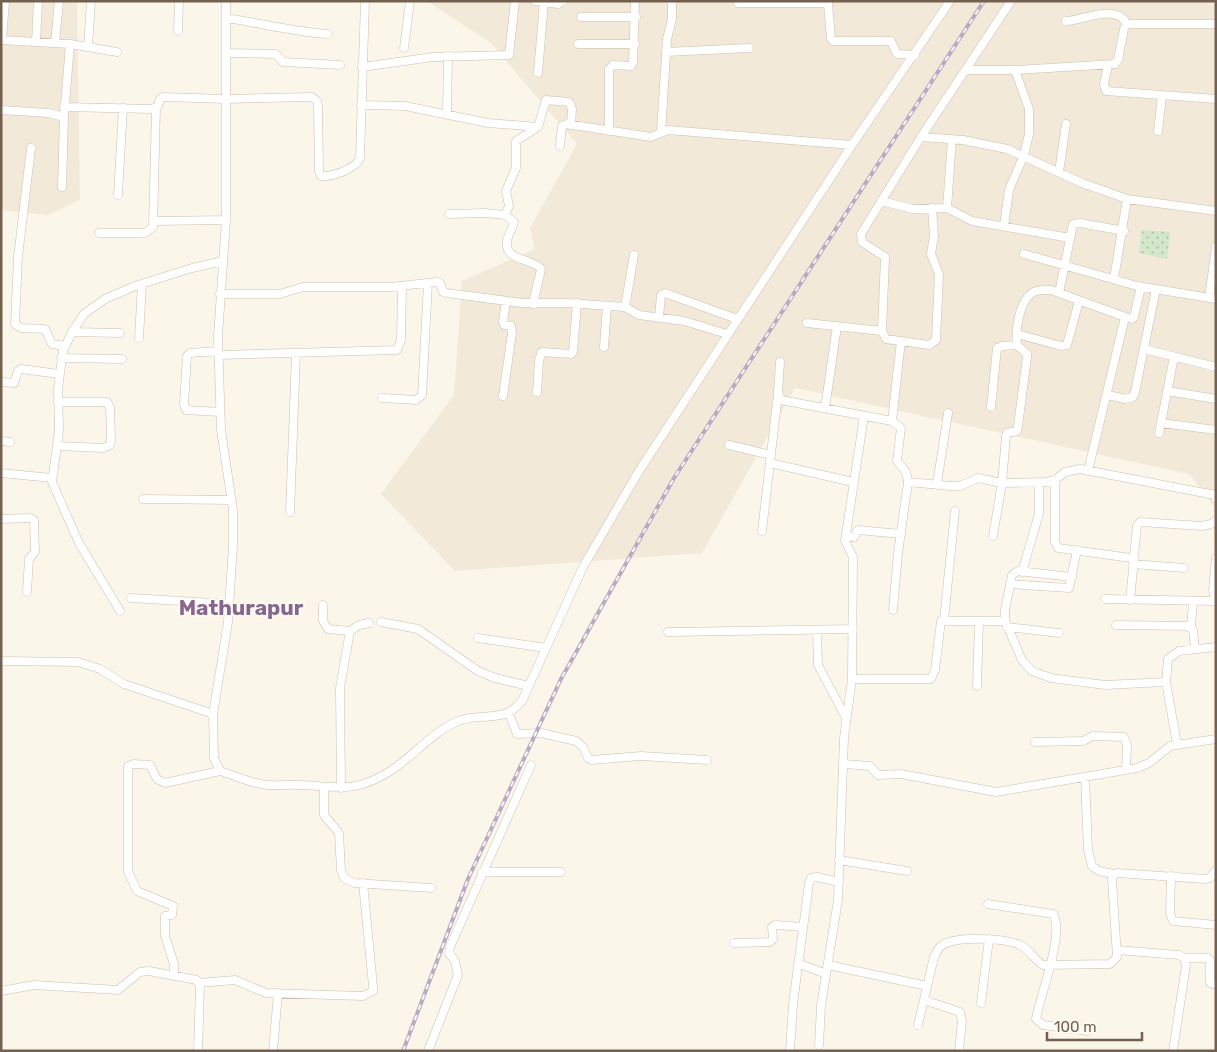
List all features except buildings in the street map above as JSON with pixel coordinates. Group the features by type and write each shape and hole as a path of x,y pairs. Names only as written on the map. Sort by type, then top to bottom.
{"street":[{"path":"5,1 2,40 70,44 116,52"},
{"path":"36,42 38,1"},
{"path":"55,43 59,1"},
{"path":"88,47 91,1"},
{"path":"178,31 179,1"},
{"path":"220,771 214,758 213,714 230,604 233,536 231,500 222,442 218,353 220,294 226,220 226,1"},
{"path":"99,233 145,234 153,227 156,108 163,97 226,99 312,97 317,100 319,171 321,176 326,176 358,163 365,1"},
{"path":"404,48 410,1"},
{"path":"362,67 448,56 509,54 514,1"},
{"path":"535,1 558,4 563,1"},
{"path":"609,131 609,70 613,65 631,66 635,44 635,1"},
{"path":"661,132 666,52 672,19 672,1"},
{"path":"174,976 174,964 165,936 165,916 172,915 173,906 138,891 128,871 128,766 134,764 150,765 157,778 165,783 220,771 266,785 341,788 378,778 455,723 464,719 509,714 522,701 576,582 600,537 737,319 852,144 915,55 950,1"},
{"path":"932,208 934,236 932,254 939,274 936,340 929,345 886,339 882,331 885,257 860,239 861,234 921,137 1011,1"},
{"path":"538,73 544,2"},
{"path":"738,3 828,3 831,39 833,41 891,41 897,54 915,55"},
{"path":"1066,21 1112,13 1121,15 1128,24"},
{"path":"581,17 636,16"},
{"path":"226,18 269,24 300,32 328,34"},
{"path":"966,70 1015,70 1115,64 1118,60 1124,29 1128,24"},
{"path":"1128,24 1216,24"},
{"path":"62,187 64,107 70,44"},
{"path":"578,44 635,44"},
{"path":"666,52 749,48"},
{"path":"226,53 276,54 284,62 340,65"},
{"path":"447,114 448,56"},
{"path":"1108,65 1104,84 1106,91 1216,99"},
{"path":"1004,226 1009,190 1024,155 1029,134 1029,109 1015,70"},
{"path":"1158,131 1162,96"},
{"path":"505,215 509,206 506,191 515,173 516,141 538,127 544,102 549,100 569,102 572,109 571,125"},
{"path":"361,105 405,106 488,123 538,127"},
{"path":"64,107 156,108"},
{"path":"118,195 123,108"},
{"path":"1,110 48,113 64,117"},
{"path":"1059,172 1066,124"},
{"path":"560,146 562,126 571,125 651,136 668,130 852,144"},
{"path":"921,137 952,139 1006,149 1024,155 1082,183 1127,199 1216,211"},
{"path":"947,208 952,139"},
{"path":"31,148 18,257 16,324 21,328 45,329 52,344 65,346"},
{"path":"1114,280 1124,231 1127,199"},
{"path":"880,201 908,208 947,208 965,218 1070,238"},
{"path":"449,214 486,213 505,215 514,222 507,241 509,251 515,257 537,265 541,269 533,304"},
{"path":"154,221 226,220"},
{"path":"1059,293 1072,227 1076,223 1124,231"},
{"path":"1024,254 1114,280 1212,298 1216,247"},
{"path":"625,307 634,255"},
{"path":"120,611 79,543 52,478 60,432 58,402 65,346 84,314 118,292 192,268 224,262"},
{"path":"382,398 416,400 422,395 428,283"},
{"path":"220,294 280,294 303,286 402,287 440,283 441,290 447,293 506,301 533,304 625,307 639,315 684,321 728,334"},
{"path":"139,338 142,284"},
{"path":"1017,345 1022,308 1032,293 1040,290 1051,290 1132,319 1141,286"},
{"path":"220,412 186,410 184,404 187,356 190,353 296,353 397,350 401,340 402,287"},
{"path":"1108,395 1125,399 1133,396 1156,289"},
{"path":"659,317 661,295 664,293 737,319"},
{"path":"503,396 512,329 503,322 506,301"},
{"path":"1017,334 1061,346 1067,345 1079,301"},
{"path":"537,392 539,360 542,352 571,354 573,352 577,304"},
{"path":"604,347 607,306"},
{"path":"1088,470 1108,395 1125,317"},
{"path":"807,323 882,331"},
{"path":"825,408 837,326"},
{"path":"72,332 120,333"},
{"path":"892,421 901,341"},
{"path":"991,407 997,348 1017,345 1027,354 1027,357 1017,431 1008,433 1006,436 1002,483 993,536"},
{"path":"1144,349 1216,367"},
{"path":"290,512 296,353"},
{"path":"1159,433 1174,357"},
{"path":"62,358 122,359"},
{"path":"762,531 780,362"},
{"path":"1,382 14,383 18,371 21,369 60,374"},
{"path":"1167,391 1216,400"},
{"path":"778,392 779,397 785,401 892,421 901,428 898,462 906,472 908,482 900,534 893,610"},
{"path":"57,446 104,448 110,445 110,407 107,402 58,402"},
{"path":"937,484 948,413"},
{"path":"819,1046 821,1006 836,918 846,718 852,679 853,556 852,551 847,546 846,536 864,416"},
{"path":"1161,423 1216,430"},
{"path":"1,442 10,442"},
{"path":"729,445 770,459 854,482"},
{"path":"908,482 960,486 978,478 1002,483 1040,483 1055,480 1072,469 1088,470 1151,484 1205,492 1214,495 1216,499"},
{"path":"1,473 52,478"},
{"path":"1055,480 1056,546 1126,558 1131,558 1134,555"},
{"path":"1022,572 1039,514 1040,483"},
{"path":"143,499 231,500"},
{"path":"852,679 931,679 935,670 939,626 944,620 956,511"},
{"path":"1,519 30,518 34,520 35,552 29,559 27,592"},
{"path":"1130,600 1137,526 1140,522 1202,526 1211,524 1216,520"},
{"path":"846,536 854,537 858,530 900,534"},
{"path":"1010,584 1066,589 1071,585 1077,550"},
{"path":"1105,599 1216,601 1213,590 1216,558"},
{"path":"1133,564 1184,568"},
{"path":"1072,577 1014,572 1005,610 1006,624 1026,666 1040,675 1105,685 1166,682"},
{"path":"131,598 230,604"},
{"path":"1193,602 1191,627 1195,648"},
{"path":"323,605 323,621 328,629 350,631 359,625 369,623"},
{"path":"944,620 1006,624 1059,633"},
{"path":"977,686 979,621"},
{"path":"381,622 418,629 478,671 495,678 529,686"},
{"path":"1116,625 1191,627"},
{"path":"668,632 853,629"},
{"path":"817,630 818,665 846,718"},
{"path":"341,788 340,688 350,631"},
{"path":"478,638 546,648"},
{"path":"1177,744 1166,682 1168,659 1172,654 1195,648 1216,647"},
{"path":"1,661 78,662 100,670 124,684 213,714"},
{"path":"509,714 517,734 541,733 576,741 584,747 588,758 591,760 641,756 707,760"},
{"path":"1035,742 1083,741 1093,736 1124,737 1127,744 1126,770"},
{"path":"844,764 870,766 878,775 902,774 996,792 1144,766 1163,749 1177,744 1216,739"},
{"path":"428,1051 458,975 455,962 449,953 450,947 531,765"},
{"path":"1085,777 1088,850 1092,866 1100,871 1114,874 1117,872 1205,878 1210,878 1216,870"},
{"path":"324,788 324,815 339,833 342,874 347,880 431,888"},
{"path":"840,860 907,871"},
{"path":"482,872 561,872"},
{"path":"918,1025 938,948 954,942 989,939 1022,946 1030,951 1037,962 1043,965 1110,964 1117,957 1112,879 1114,874"},
{"path":"1171,876 1170,914 1173,921 1216,925"},
{"path":"790,1051 798,963 809,883 812,878 817,877 839,882"},
{"path":"1,991 34,985 118,990 140,972 148,971 197,980 199,983 234,980 261,992 363,996 373,991 363,883"},
{"path":"988,904 1053,914 1056,923 1052,965 1037,1014 1038,1022 1088,1031"},
{"path":"734,943 770,942 773,939 772,927 775,925 803,927"},
{"path":"981,1003 989,939"},
{"path":"1117,950 1179,955 1184,958 1208,958 1210,960 1210,983 1216,985"},
{"path":"1173,1051 1186,965 1184,958"},
{"path":"798,963 826,974"},
{"path":"828,965 927,986"},
{"path":"198,1051 199,983"},
{"path":"273,1051 278,993"},
{"path":"924,1000 960,1012 962,1021 960,1051"}],"shaded area":[{"path":"1,1 77,1 80,200 48,215 1,210"},
{"path":"427,1 1216,1 1216,509 1189,474 795,388 702,553 455,571 381,494 454,395 462,281 535,249 530,228 577,144 491,43"}],"green space":[{"path":"1142,230 1170,232 1167,259 1139,253"}],"railway":[{"path":"403,1051 468,879 561,679 674,478 984,1"}],"district":[{"name":"Mathurapur","path":"241,608"}]}
